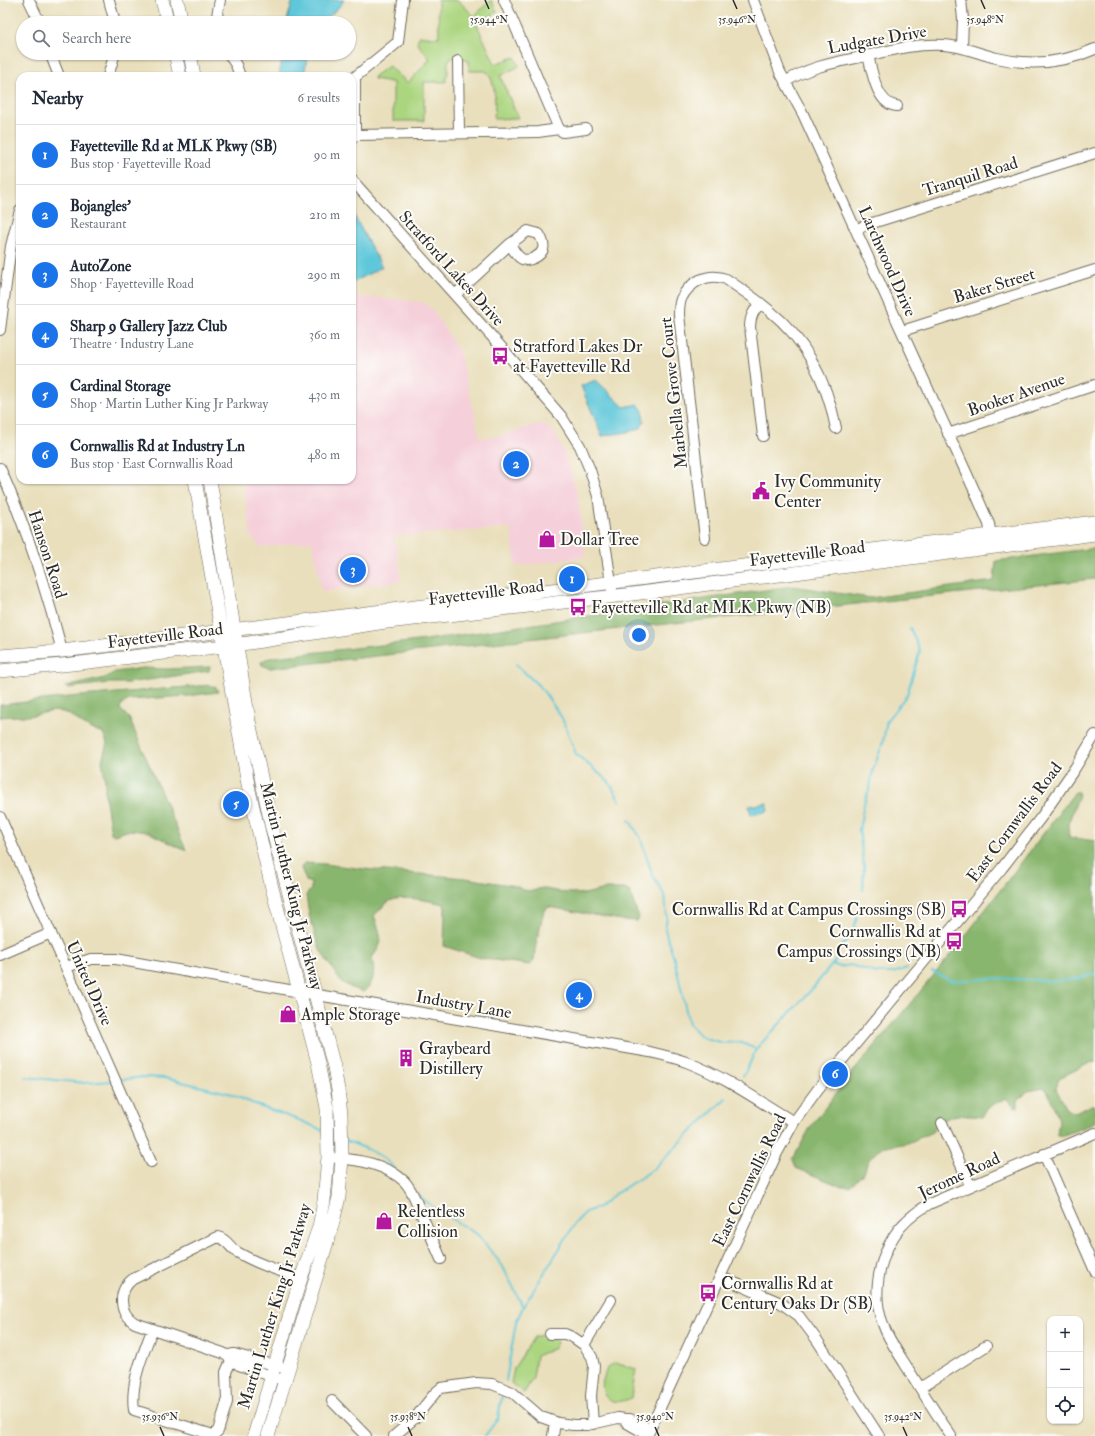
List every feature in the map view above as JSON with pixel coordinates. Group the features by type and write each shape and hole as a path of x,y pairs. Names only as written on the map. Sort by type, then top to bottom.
{"main road":[{"path":"162,0 166,16"},
{"path":"176,0 180,16"},
{"path":"177,60 179,72"},
{"path":"191,60 193,72"},
{"name":"Martin Luther King Jr Parkway","path":"196,484 249,790 265,860 325,1091 328,1121 328,1157 324,1201 319,1227 301,1278 254,1436"},
{"name":"Martin Luther King Jr Parkway","path":"211,484 249,721 271,824 334,1068 341,1114 342,1158 339,1197 333,1222 268,1436"},
{"name":"Fayetteville Road","path":"0,656 221,631 1095,522"},
{"name":"Fayetteville Road","path":"0,671 237,645 386,622 613,596 1095,534"}],"street":[{"path":"29,0 37,16"},
{"path":"110,0 113,16"},
{"path":"217,16 220,0"},
{"path":"356,76 398,42 403,0"},
{"path":"504,0 559,129 563,132 586,128"},
{"name":"Larchwood Drive","path":"753,0 785,82 803,114 902,331 989,524 991,536"},
{"path":"961,0 963,19 962,47"},
{"name":"Ludgate Drive","path":"785,82 810,69 911,46 944,45 962,47 997,58 1028,62 1058,61 1095,49"},
{"path":"868,55 875,80 883,100 888,104 897,106"},
{"path":"53,60 57,72"},
{"path":"109,72 113,60"},
{"path":"233,60 239,72"},
{"path":"458,61 459,134"},
{"path":"356,137 538,132 559,129"},
{"name":"Tranquil Road","path":"856,230 866,225 1095,153"},
{"name":"Stratford Lakes Drive","path":"356,184 456,294 561,416 580,446 598,496 613,596"},
{"path":"0,330 11,246 16,226"},
{"path":"456,294 510,244"},
{"name":"Baker Street","path":"902,331 1095,270"},
{"name":"Marbella Grove Court","path":"705,538 679,315 681,300 695,282 703,278 719,276 726,279 768,309 790,329 807,352 821,377 828,394 836,428"},
{"path":"760,303 752,313 750,318 750,327 763,436"},
{"name":"Booker Avenue","path":"948,434 1095,385"},
{"name":"Hanson Road","path":"0,468 33,554 62,650"},
{"name":"East Cornwallis Road","path":"649,1434 777,1153 794,1122 818,1089 1002,868 1042,816 1075,768 1095,735"},
{"name":"United Drive","path":"0,818 151,1162"},
{"path":"0,955 51,933"},
{"name":"Industry Lane","path":"66,967 85,960 99,958 116,959 650,1052 689,1063 719,1078 794,1122"},
{"path":"942,1123 970,1185"},
{"name":"Jerome Road","path":"951,1436 890,1340 882,1323 878,1304 878,1284 881,1268 894,1236 914,1214 929,1204 970,1185 1095,1133"},
{"path":"1044,1154 1095,1271"},
{"path":"328,1157 362,1161 384,1168 391,1171 405,1182 418,1206 441,1259"},
{"path":"287,1375 152,1330 131,1321 124,1312 121,1298 122,1292 128,1282 133,1278 215,1238 222,1238 237,1252 273,1269 301,1278"},
{"path":"721,1277 781,1303 799,1316 817,1340 879,1436"},
{"path":"584,1345 611,1300"},
{"path":"152,1330 138,1368 134,1410 213,1435 215,1434 218,1431 227,1402 226,1372 231,1356"},
{"path":"550,1334 566,1334 574,1338 584,1345 594,1361 591,1396 592,1424"},
{"path":"920,1388 986,1346"},
{"path":"399,1434 441,1388 476,1382 492,1384 512,1392 534,1413 555,1422 573,1425 592,1424 618,1418 625,1419 627,1424 649,1434"},
{"path":"332,1402 366,1436"},
{"path":"553,1436 555,1422"}],"shaded area":[{"path":"356,296 423,302 432,309 459,351 480,438 497,437 540,423 554,431 566,457 578,495 585,555 583,557 516,566 511,528 395,536 401,581 322,592 312,541 260,547 251,536 244,484 356,484"}],"green space":[{"path":"438,0 458,0 474,16 491,0 497,12 477,25 495,64 515,57 519,66 500,76 518,118 494,119 494,88 490,76 486,71 469,71 469,61 456,58 448,60 448,75 446,76 446,82 424,82 424,121 393,121 393,83 374,79 374,76 389,66 408,83 430,59 417,43 419,36 439,37"},
{"path":"1095,548 1095,579 618,629 270,668 262,665 261,662 274,657 426,640 793,586 870,598 994,581 996,561"},
{"path":"210,667 209,671 128,683 108,683 68,688 65,687 105,678 115,672 143,668 167,669"},
{"path":"210,685 216,687 218,692 188,696 129,700 121,705 120,709 129,718 186,850 148,832 130,830 114,835 111,833 105,795 105,780 102,761 107,743 102,732 92,729 66,713 57,711 28,716 0,717 0,705 69,697"},
{"path":"1075,792 1078,792 1079,795 1068,824 1069,837 1095,841 1095,1063 1092,1062 1059,1078 1056,1089 1067,1109 1075,1113 1095,1105 1095,1123 1061,1136 1057,1134 1059,1120 1048,1092 1044,1088 1028,1091 1018,1101 1018,1108 1014,1107 1006,1098 988,1107 982,1117 956,1115 942,1120 932,1132 908,1143 880,1148 868,1161 864,1173 850,1186 840,1186 796,1168 793,1159 811,1126 848,1078 953,952"},
{"path":"304,863 465,878 516,886 523,890 533,891 541,888 560,892 584,894 607,889 625,889 630,892 639,919 637,921 621,920 549,907 544,910 535,949 534,961 530,965 480,958 444,946 444,904 407,898 394,900 386,903 374,915 381,941 379,948 372,958 374,973 372,981 363,992 341,982 320,950 309,915 306,895 311,889 311,883 306,881 301,868"},
{"path":"545,1334 547,1339 556,1338 557,1343 553,1349 536,1356 533,1378 524,1393 511,1383 514,1368 534,1337"},
{"path":"615,1363 636,1369 631,1398 619,1402 610,1400 606,1397 603,1393 602,1387 607,1368"}],"water":[{"path":"293,0 344,0 329,16 288,16"},
{"path":"282,60 307,60 305,72 280,72"},
{"path":"356,219 382,267 356,281"},
{"path":"596,380 624,407 638,404 643,411 644,422 640,429 602,436 581,386"},
{"path":"767,803 768,811 751,815 749,806"}],"waterway":[{"path":"863,890 864,866 859,830 864,804 870,787 873,770 883,742 887,720 907,695 920,651 910,628"},
{"path":"516,664 542,689 562,718 576,754 609,782 620,801"},
{"path":"629,820 640,837 653,876 665,896 667,917 665,930 675,962 689,1024 702,1037 723,1043 739,1042 756,1049"},
{"path":"743,1076 756,1049 813,988 835,961 838,951 853,933 857,917"},
{"path":"832,964 840,967 850,965 876,973 893,973 907,968"},
{"path":"932,971 951,981 999,978 1051,981 1071,980 1095,974"},
{"path":"25,1077 85,1083 111,1081"},
{"path":"119,1080 144,1077 165,1078 228,1093 322,1130"},
{"path":"506,1381 516,1322 523,1307 576,1222 586,1212 599,1207 615,1194 651,1171 726,1098"},
{"path":"346,1141 379,1155 395,1169"},
{"path":"418,1195 440,1212 478,1235 502,1265 523,1307"},
{"path":"485,1436 498,1418 502,1396"}],"place":[{"name":"Stratford Lakes Dr at Fayetteville Rd","path":"500,356"},
{"name":"Bojangles'","path":"516,464"},
{"name":"Ivy Community Center","path":"761,491"},
{"name":"Dollar Tree","path":"547,539"},
{"name":"AutoZone","path":"353,570"},
{"name":"Fayetteville Rd at MLK Pkwy (SB)","path":"572,579"},
{"name":"Fayetteville Rd at MLK Pkwy (NB)","path":"578,607"},
{"name":"Cardinal Storage","path":"236,804"},
{"name":"Cornwallis Rd at Campus Crossings (SB)","path":"959,909"},
{"name":"Cornwallis Rd at Campus Crossings (NB)","path":"954,941"},
{"name":"Sharp 9 Gallery Jazz Club","path":"579,995"},
{"name":"Ample Storage","path":"288,1014"},
{"name":"Graybeard Distillery","path":"406,1058"},
{"name":"Cornwallis Rd at Industry Ln","path":"835,1074"},
{"name":"Relentless Collision","path":"384,1221"},
{"name":"Cornwallis Rd at Century Oaks Dr (SB)","path":"708,1293"}]}
